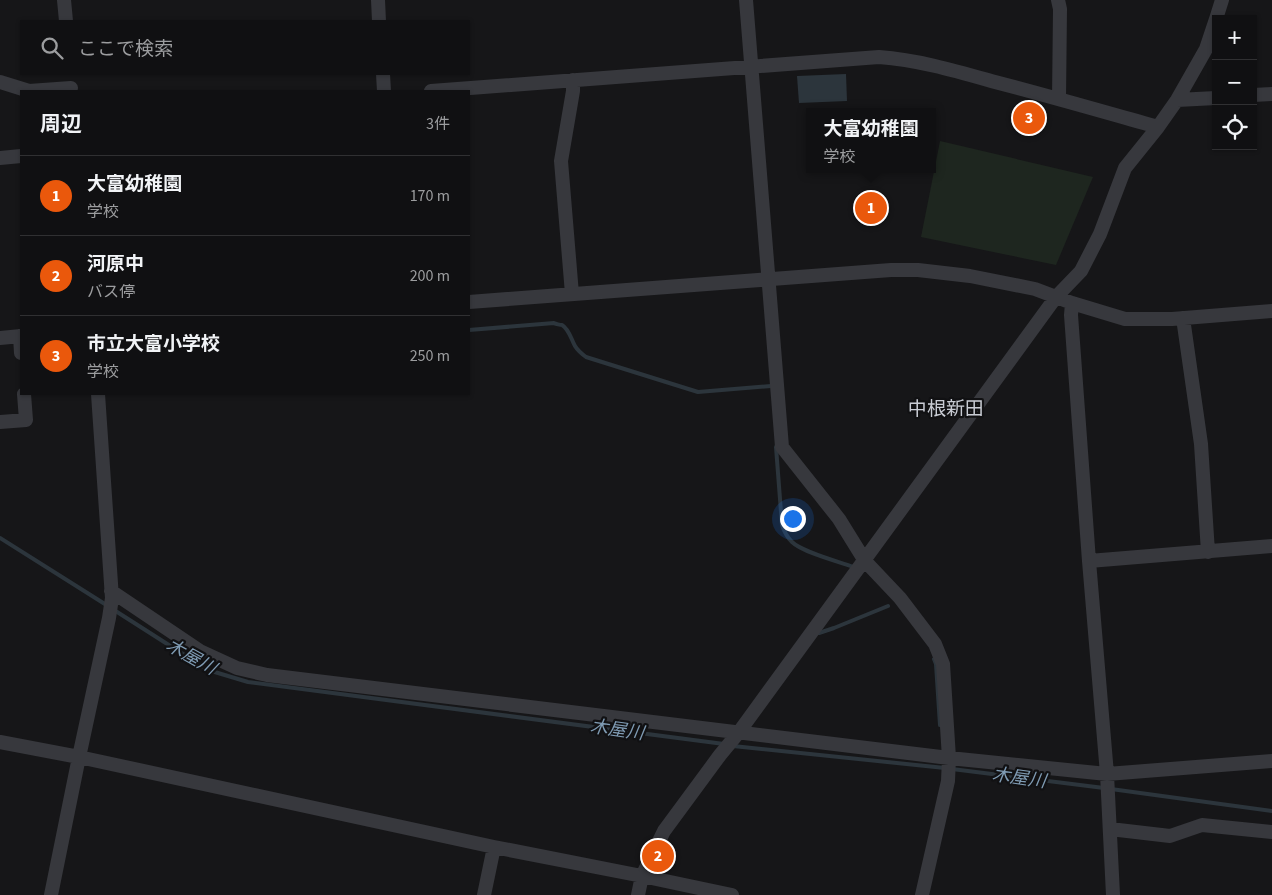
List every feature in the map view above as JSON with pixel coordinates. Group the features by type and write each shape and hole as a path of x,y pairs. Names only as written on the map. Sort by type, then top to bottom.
{"street":[{"path":"64,0 66,20"},
{"path":"378,0 379,20"},
{"path":"746,0 782,447 839,519 865,561 900,598 935,644 943,664 949,758 948,781 922,895"},
{"path":"1058,0 1060,9 1059,99"},
{"path":"1217,15 1222,0"},
{"path":"638,895 642,876 664,831 865,561 1056,297 1081,271 1100,234 1125,168 1178,100 1206,50 1212,31"},
{"path":"455,90 573,85 751,66 879,57 930,64 1158,128"},
{"path":"383,75 384,90"},
{"path":"0,82 26,90"},
{"path":"35,90 71,84"},
{"path":"572,294 561,161 573,85"},
{"path":"1257,95 1272,94"},
{"path":"1178,100 1212,98"},
{"path":"0,158 20,156"},
{"path":"470,302 768,278 918,270 979,278 1035,289 1072,303 1125,319 1183,318 1272,311"},
{"path":"1072,303 1071,315 1089,561 1107,774 1113,895"},
{"path":"1183,318 1201,444 1208,552"},
{"path":"0,338 20,336"},
{"path":"0,422 26,420 24,395"},
{"path":"51,895 109,618 111,594 98,395"},
{"path":"1089,561 1272,546"},
{"path":"111,594 200,651 237,668 267,675 949,758 1107,774 1272,762"},
{"path":"0,742 79,757 494,847 732,895"},
{"path":"1110,829 1170,836 1202,825 1272,832"},
{"path":"484,895 494,847"}],"shaded area":[{"path":"846,74 847,101 799,103 797,76"},
{"path":"940,141 1093,177 1056,265 921,237 934,173 936,173"}],"waterway":[{"path":"470,330 554,323 564,327 576,348 586,357 698,392 771,386"},
{"path":"776,447 782,525 787,536 797,546 854,567"},
{"name":"木屋川","path":"0,538 108,606"},
{"path":"819,633 888,606"},
{"name":"木屋川","path":"114,610 208,670 248,682 724,744"},
{"path":"934,659 936,664 940,725"},
{"name":"木屋川","path":"733,746 945,768"},
{"name":"木屋川","path":"952,769 1104,788"},
{"name":"木屋川","path":"1111,789 1272,811"}],"place":[{"name":"市立大富小学校","path":"1029,118"},
{"name":"大富幼稚園","path":"871,208"},
{"name":"河原中","path":"658,856"}],"district":[{"name":"中根新田","path":"946,409"}]}
